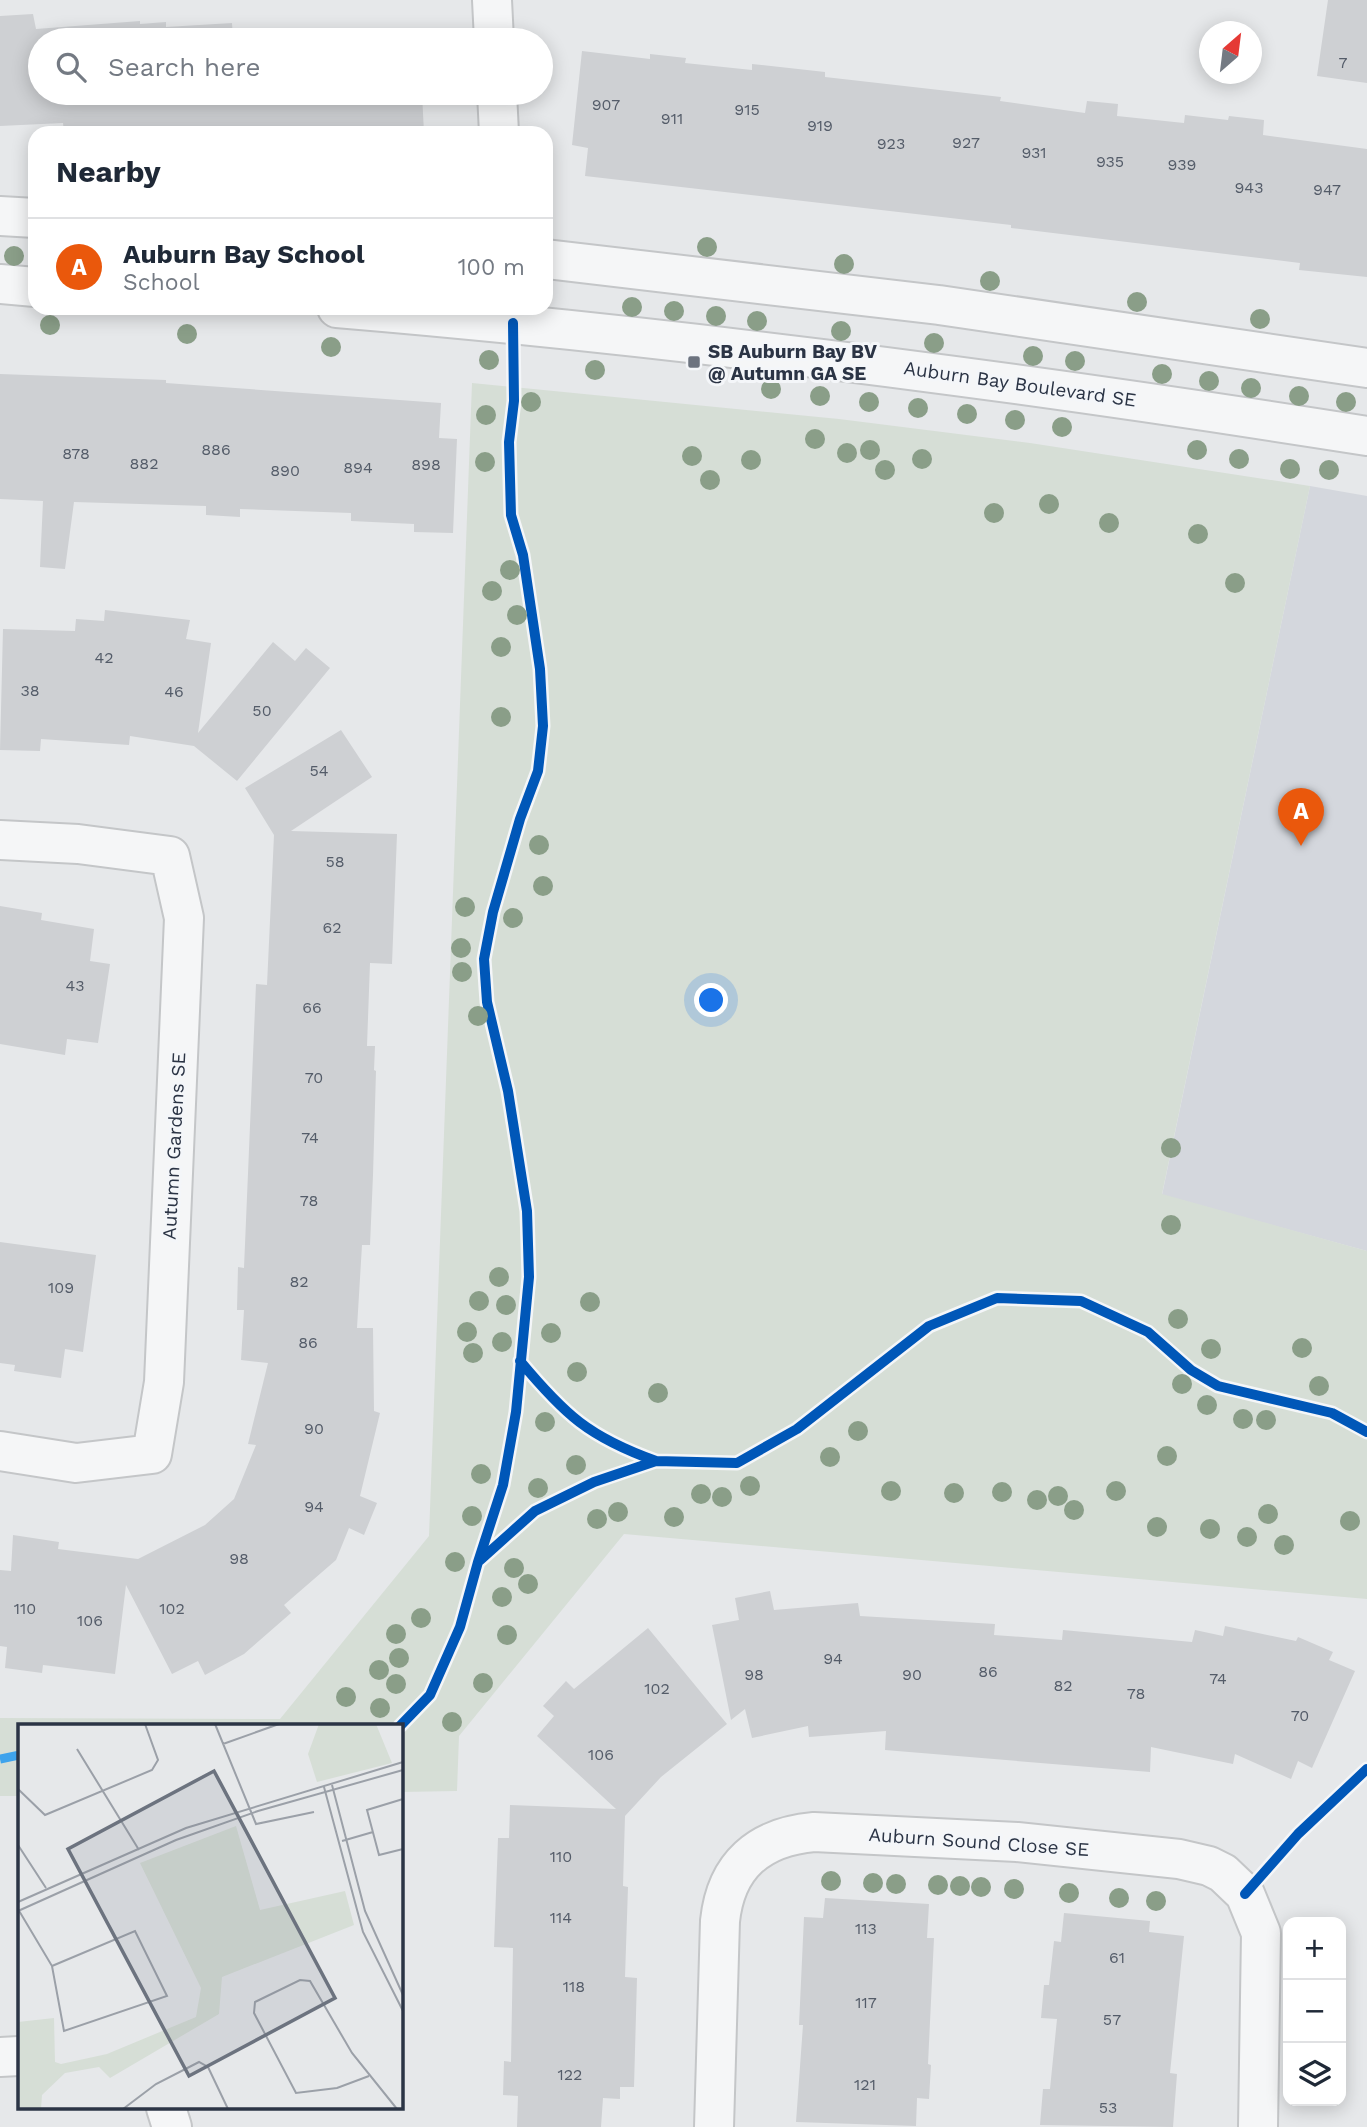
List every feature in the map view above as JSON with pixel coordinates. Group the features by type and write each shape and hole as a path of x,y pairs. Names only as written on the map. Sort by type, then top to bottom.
{"street":[{"path":"492,0 493,28"},
{"path":"498,105 499,126"},
{"path":"0,216 28,218"},
{"path":"553,260 939,305 1367,368"},
{"path":"0,284 28,286"},
{"name":"Auburn Bay Boulevard SE","path":"512,315 819,356 1367,436"},
{"name":"Autumn Gardens SE","path":"0,840 78,844 170,856 184,918 164,1382 152,1454 76,1463 0,1451"},
{"name":"Auburn Sound Close SE","path":"714,2127 720,1921 726,1891 741,1865 770,1841 791,1834 814,1832 1044,1845 1187,1860 1223,1873 1245,1894 1261,1933 1258,2127"},
{"path":"0,2057 18,2056"},
{"path":"167,2110 172,2127"}],"shaded area":[{"path":"472,383 839,419 1030,443 1310,486 1162,1194 1367,1251 1367,1599 624,1534 459,1736 457,1791 402,1792 402,1724 18,1724 18,1796 0,1796 0,1718 280,1719 429,1536"},
{"path":"1310,486 1367,496 1367,1251 1162,1195"}],"building":[{"path":"1328,0 1367,0 1367,83 1317,76"},
{"path":"33,14 36,28 28,28 28,105 423,105 424,126 63,126 63,123 0,126 0,16"},
{"path":"140,21 140,24 166,22 166,27 232,23 232,28 49,28"},
{"path":"582,51 650,59 650,54 686,58 685,63 752,70 752,64 825,72 825,77 1001,97 1000,101 1085,113 1087,101 1118,104 1117,116 1184,123 1185,115 1228,120 1229,116 1264,120 1263,135 1367,149 1367,277 1299,270 1300,263 1011,228 1011,225 585,176 588,148 572,145"},
{"path":"0,374 166,380 166,383 441,403 439,438 457,439 453,533 414,532 414,524 351,521 351,513 240,509 240,517 206,515 206,506 74,502 65,569 40,567 43,501 0,499"},
{"path":"105,610 190,620 186,639 211,643 198,733 273,642 295,661 306,648 330,668 237,781 194,746 130,736 129,745 41,739 40,751 0,750 3,629 75,631 76,619 104,621"},
{"path":"341,730 372,777 291,831 397,834 392,964 370,963 367,1046 375,1046 376,1071 373,1175 370,1245 362,1245 357,1328 373,1328 374,1411 380,1413 360,1496 377,1503 364,1535 349,1528 336,1560 284,1605 291,1613 244,1654 205,1675 198,1661 172,1674 126,1585 115,1674 43,1665 42,1673 5,1668 7,1647 0,1646 0,1570 11,1571 13,1535 59,1542 58,1549 138,1559 205,1525 234,1499 256,1445 248,1444 268,1363 241,1360 244,1310 237,1310 238,1267 244,1268 256,984 267,985 274,835 245,788"},
{"path":"0,906 42,913 41,920 94,929 90,961 110,964 98,1043 67,1039 65,1055 0,1044"},
{"path":"0,1242 96,1255 83,1352 65,1349 61,1378 14,1371 15,1365 0,1363"},
{"path":"770,1591 774,1610 858,1603 860,1616 995,1624 994,1635 1062,1640 1063,1630 1192,1642 1195,1630 1223,1636 1225,1626 1296,1641 1298,1637 1333,1652 1329,1660 1355,1671 1312,1768 1298,1761 1291,1779 1235,1754 1233,1764 1151,1747 1150,1772 885,1750 886,1731 809,1737 808,1726 752,1738 745,1709 731,1720 712,1625 739,1620 735,1598"},
{"path":"648,1628 727,1724 661,1777 625,1816 623,1886 628,1887 625,1977 637,1978 634,2087 620,2087 620,2099 603,2098 601,2127 517,2127 518,2096 503,2095 504,2061 511,2062 513,1948 494,1947 498,1838 509,1838 510,1805 616,1809 537,1736 554,1716 543,1706 566,1681 574,1689"},
{"path":"825,1898 929,1904 927,1938 934,1938 928,2064 931,2065 929,2099 917,2098 916,2126 796,2122 803,2025 799,2025 804,1917 823,1918"},
{"path":"1064,1913 1150,1921 1149,1932 1184,1936 1170,2073 1177,2074 1173,2127 1040,2125 1043,2089 1050,2089 1057,2019 1041,2018 1044,1985 1049,1985 1054,1941 1061,1942"}],"marked path":[{"path":"0,1759 18,1755"}],"cycle path":[{"path":"478,1562 503,1485 516,1412 529,1277 527,1211 508,1091 487,1002 484,959 493,912 520,819 538,771 543,726 540,669 523,555 511,515 509,442 514,401 513,323"},
{"path":"402,1724 430,1695 460,1627 478,1562 535,1511 594,1482 656,1461 737,1463 797,1429 929,1326 997,1298 1081,1301 1148,1332 1191,1370 1218,1386 1332,1413 1367,1432"},
{"path":"520,1361 551,1396 580,1422 613,1443 656,1461"},
{"path":"1245,1894 1298,1834 1367,1769"}],"place":[{"name":"SB Auburn Bay BV @ Autumn GA SE","path":"694,362"},
{"name":"Auburn Bay School","path":"1301,846"}]}
